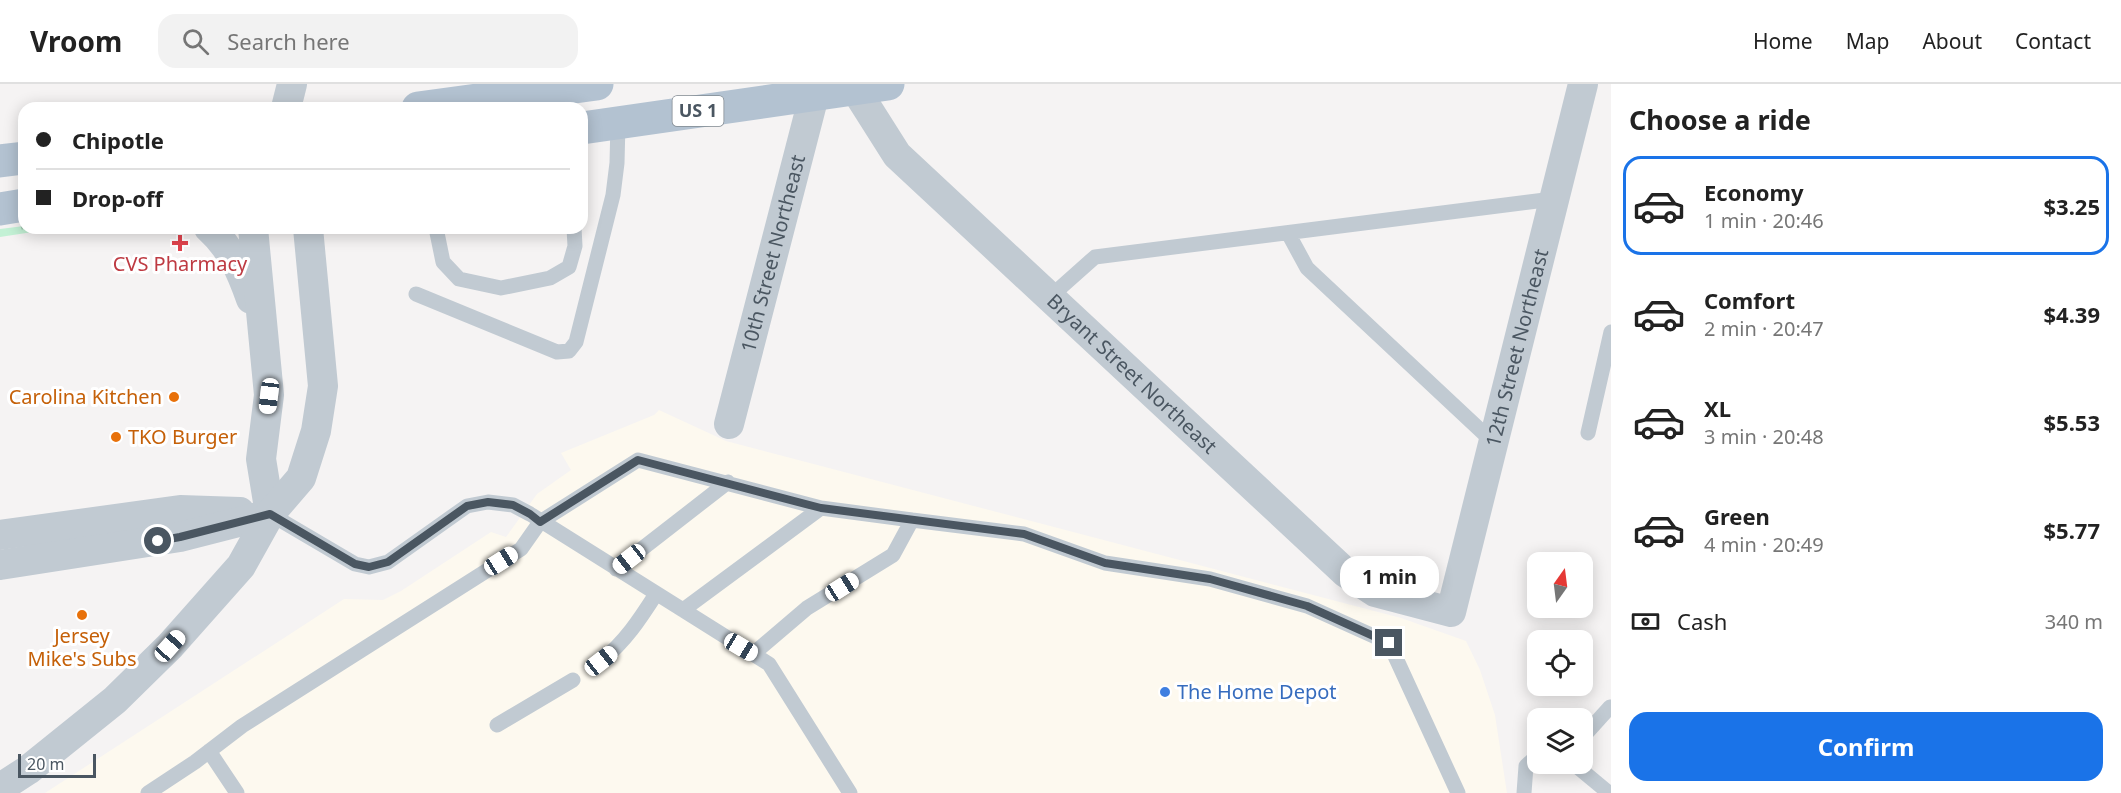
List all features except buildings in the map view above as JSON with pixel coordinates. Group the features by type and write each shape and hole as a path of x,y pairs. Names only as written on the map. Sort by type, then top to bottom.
{"main road":[{"path":"463,102 597,84"},
{"name":"US 1","path":"588,127 815,89 888,84"},
{"path":"0,161 18,159"},
{"path":"0,209 18,206"}],"street":[{"path":"288,102 292,84"},
{"name":"12th Street Northeast","path":"1451,612 1583,84"},
{"name":"Bryant Street Northeast","path":"854,86 897,155 1346,573 1375,592 1451,612"},
{"name":"10th Street Northeast","path":"729,424 815,89"},
{"path":"216,234 225,242 242,274 263,336"},
{"path":"254,234 269,396 261,459 270,514"},
{"path":"0,788 28,770 115,700 170,646 241,566 270,514 301,478 316,431 323,386 309,234"},
{"path":"0,535 180,510 270,514"},
{"path":"0,565 180,537 270,514"}],"lane":[{"path":"416,294 557,352 569,351 576,342 613,195 618,123"},
{"path":"1050,297 1095,257 1553,199"},
{"path":"1288,233 1307,268 1493,442"},
{"path":"437,234 443,262 459,279 501,288 550,278 569,267 575,246 574,234"},
{"path":"1588,434 1609,353 1611,332"},
{"path":"148,793 242,726 520,549 540,522 638,460 821,508 1024,534 1105,563 1210,579 1307,606 1389,643 1458,793"},
{"path":"616,569 728,483"},
{"path":"270,514 355,564 369,567 388,562 467,506 488,502 513,505 769,664 850,793"},
{"path":"683,610 821,508"},
{"path":"753,654 807,608 893,555 912,520"},
{"path":"601,661 631,632 656,594"},
{"path":"497,725 573,680"},
{"path":"1593,726 1611,708"},
{"path":"209,751 237,793"},
{"path":"1524,793 1527,764"},
{"path":"1586,774 1609,793"}],"shaded area":[{"path":"659,410 726,441 1401,618 1466,641 1480,670 1495,715 1507,793 45,793 344,599 383,600 401,591 491,532 506,537 537,494 571,470 561,453 654,415"}],"green space":[{"path":"18,227 20,234 0,237 0,229"}],"place":[{"name":"CVS Pharmacy","path":"180,243"},
{"name":"Carolina Kitchen","path":"174,397"},
{"name":"TKO Burger","path":"116,437"},
{"name":"Jersey Mike's Subs","path":"82,615"},
{"name":"The Home Depot","path":"1165,692"}],"route":[{"path":"158,541 270,514 355,564 369,567 388,562 467,506 488,502 513,505 540,522 638,460 821,508 1024,534 1105,563 1210,579 1307,606 1389,643"}]}
